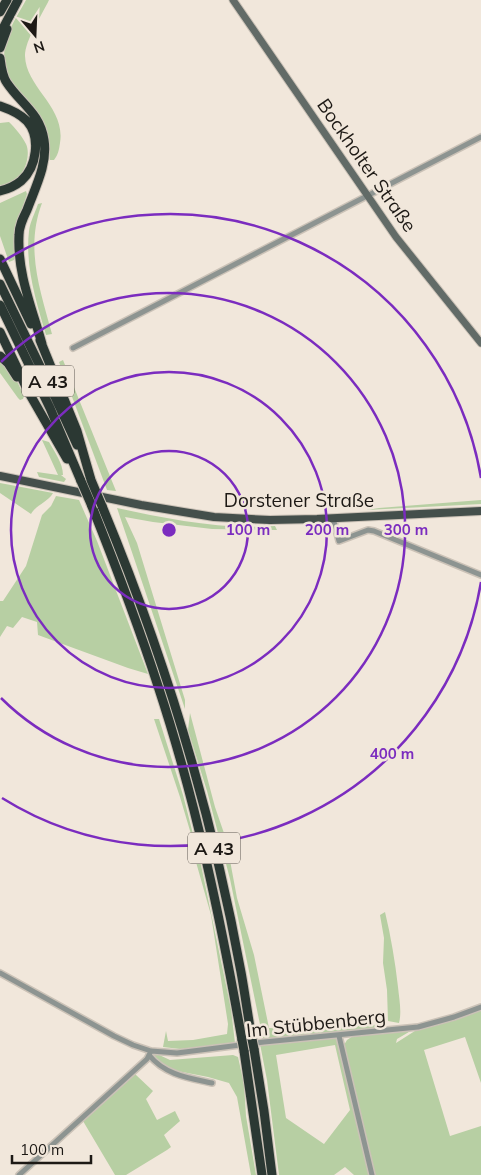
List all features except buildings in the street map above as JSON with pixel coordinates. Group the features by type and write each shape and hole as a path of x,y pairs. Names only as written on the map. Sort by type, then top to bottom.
{"highway":[{"path":"0,12 7,0"},
{"path":"0,34 18,0"},
{"path":"0,48 12,12"},
{"path":"0,58 6,82 36,117 44,142 45,153 40,174 19,235 22,274 42,344"},
{"path":"0,106 21,116 28,122 36,143 35,156 28,173 13,186 0,190"},
{"path":"0,259 42,344 77,431 91,480"},
{"name":"A 43","path":"0,284 55,397 102,506 127,567 166,681 187,750 224,893 241,971 264,1111 272,1175"},
{"name":"A 43","path":"0,305 50,408 91,504 124,587 158,687 181,764 215,896 244,1051 262,1175"},
{"path":"0,332 28,393 81,481"},
{"path":"0,356 8,362 28,393"}],"main road":[{"name":"Dorstener Straße","path":"0,476 141,505 214,517 270,520 481,511"}],"street":[{"name":"Bockholter Straße","path":"233,0 396,237 481,343"},
{"path":"73,348 481,137"},
{"path":"333,518 340,541 368,530 374,531 481,575"},
{"name":"Im Stübbenberg","path":"0,973 114,1036 150,1053 177,1053 264,1042 418,1028 481,1006"},
{"path":"339,1036 372,1175"},
{"path":"19,1175 148,1059 150,1053"},
{"name":"Im Stübbenberg","path":"150,1053 160,1066 176,1074 212,1084"}],"green space":[{"path":"26,0 49,0 31,35 25,56 32,78 57,119 60,130 60,143 54,160 50,160 47,135 40,117 35,109 20,95 10,80 5,65 4,50 8,35"},
{"path":"9,122 26,144 28,153 24,169 19,178 0,185 0,123"},
{"path":"26,191 27,194 16,233 15,258 9,262 0,236 0,203"},
{"path":"42,203 37,220 35,253 39,285 52,334 46,335 32,283 28,244 31,221 38,204"},
{"path":"63,360 116,491 107,490 59,362"},
{"path":"0,361 16,379 24,396 23,399 20,400 18,398 0,373"},
{"path":"42,440 49,442 58,457 63,471 63,475 61,475 66,479 64,482 39,477 37,472 58,475"},
{"path":"0,483 53,493 31,514 0,493"},
{"path":"56,496 79,500 97,541 148,674 38,635 37,622 22,617 13,628 7,626 0,637 0,601 3,601 26,566 42,515 51,506"},
{"path":"481,500 481,504 366,510 379,508"},
{"path":"117,508 195,523 255,527 275,526 277,530 212,529 125,517 137,543 185,700 185,709"},
{"path":"190,713 215,807 226,839 237,898 254,955 269,1028 283,1029 365,1024 379,1025 379,1028 263,1039 230,879 207,791 188,730"},
{"path":"154,719 159,719 183,795 201,865 231,1009 235,1043 180,1049 163,1047 166,1031 168,1041 193,1040 227,1034 228,1024 211,915 194,855 196,851"},
{"path":"385,912 397,977 400,1010 399,1023 388,1021 387,990 383,963 384,938 380,915"},
{"path":"481,1009 481,1083 465,1037 424,1050 450,1136 481,1126 481,1175 373,1175 344,1045 347,1040 353,1036 414,1029 397,1039 396,1043 418,1029 450,1021"},
{"path":"337,1037 370,1175 354,1175 345,1167 334,1175 279,1175 267,1080 260,1044","holes":["335,1045 350,1110 324,1144 286,1118 276,1055"]},
{"path":"155,1053 170,1060 233,1055 238,1057 244,1084 246,1116 256,1175 251,1175 237,1097 229,1083 172,1070 155,1060"},
{"path":"135,1074 153,1091 146,1099 157,1120 175,1111 180,1121 164,1135 171,1147 126,1175 115,1175 83,1121"}]}
